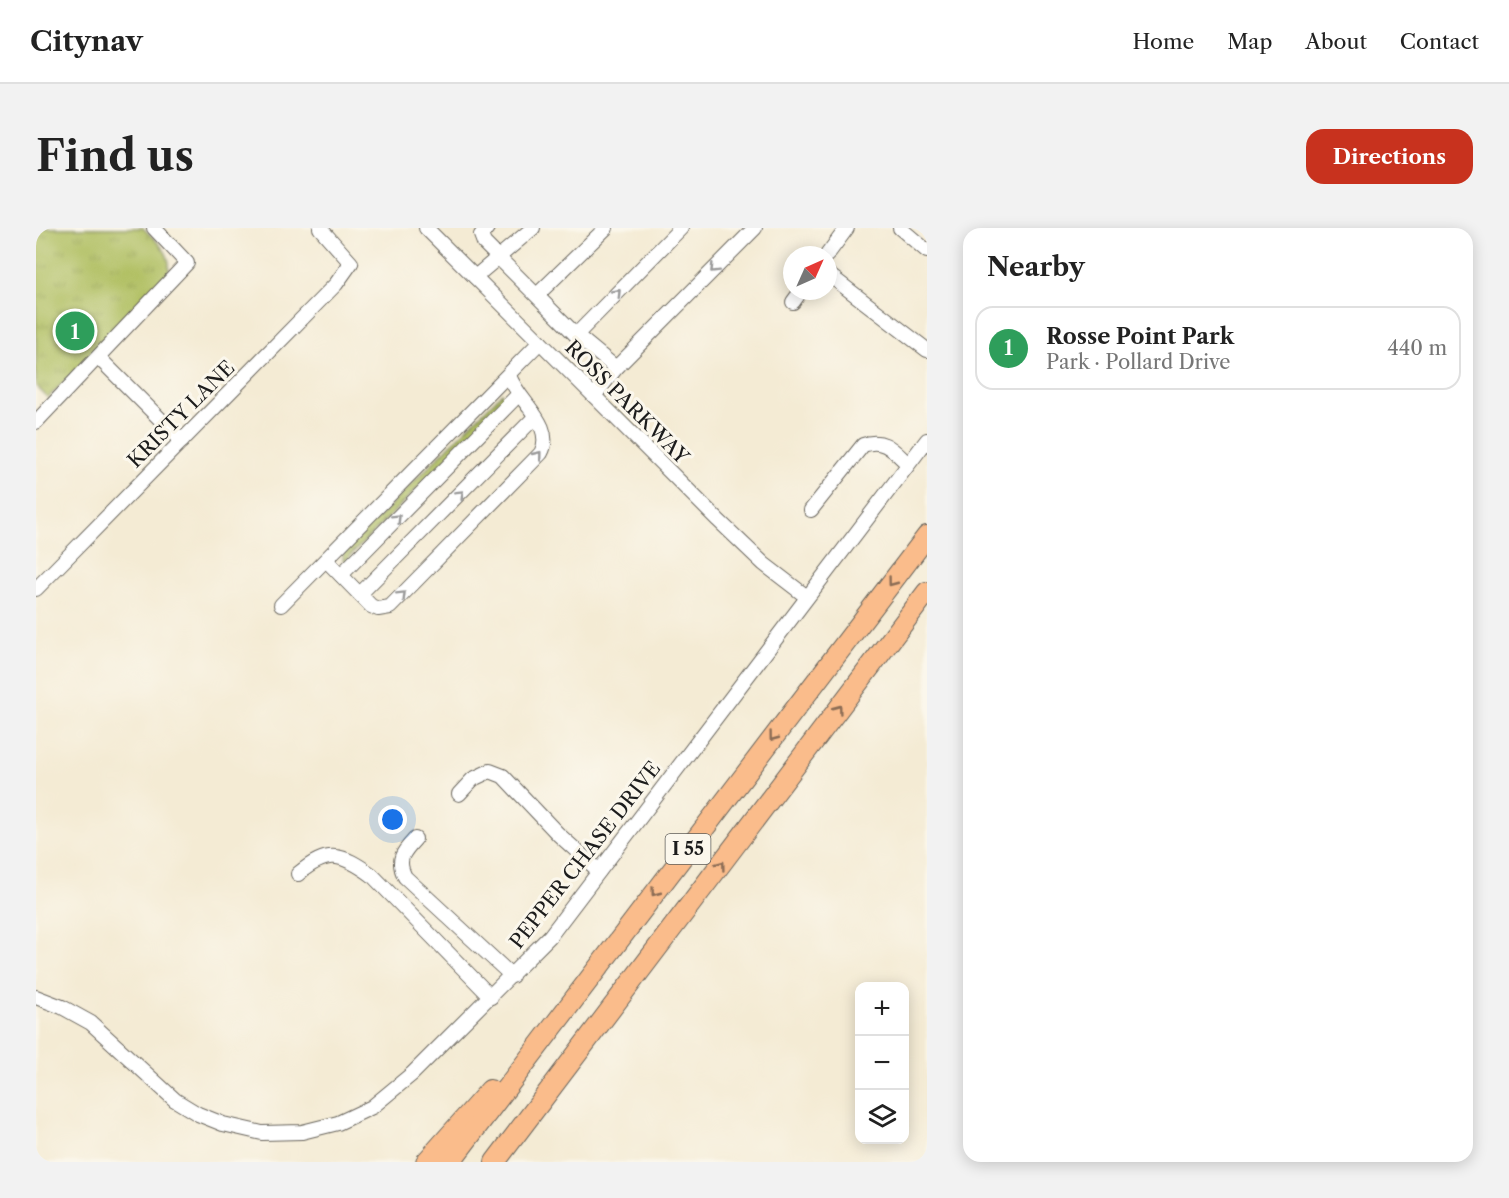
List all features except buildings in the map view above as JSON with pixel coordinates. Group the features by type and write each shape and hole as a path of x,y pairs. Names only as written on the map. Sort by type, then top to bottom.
{"highway":[{"name":"I 55","path":"450,1162 927,536"},
{"name":"I 55","path":"495,1162 927,592"},
{"path":"509,1162 692,903"},
{"path":"426,1162 516,1061 546,1036"}],"street":[{"path":"36,423 187,263 154,228"},
{"name":"KRISTY LANE","path":"36,589 336,284 351,263 320,228"},
{"name":"ROSS PARKWAY","path":"426,228 764,564 807,597"},
{"path":"487,228 481,236 482,239 499,258 576,335 616,368"},
{"path":"475,278 533,228"},
{"path":"537,295 606,228"},
{"path":"576,335 681,228"},
{"path":"594,396 616,368 755,228"},
{"path":"834,246 847,228"},
{"path":"900,228 927,251"},
{"path":"837,281 927,350"},
{"path":"281,605 327,561 540,342"},
{"path":"99,358 182,441"},
{"path":"327,561 371,606 385,609 409,588 541,453 546,436 518,394 509,375"},
{"path":"341,575 518,394"},
{"path":"360,594 535,417"},
{"name":"PEPPER CHASE DRIVE","path":"36,997 62,1007 91,1023 163,1091 198,1114 236,1129 276,1134 311,1131 338,1124 372,1107 406,1081 550,936 927,440"},
{"path":"811,510 863,445 875,441 885,444 908,464"},
{"path":"459,794 480,775 490,771 502,776 558,834 599,871"},
{"path":"415,839 400,858 399,867 405,877 512,976"},
{"path":"298,874 320,858 330,856 344,857 357,864 372,875 491,997"}],"green space":[{"path":"36,228 143,228 163,249 169,261 168,276 48,398 36,386"},
{"path":"502,393 505,400 345,561 343,560 343,553"}],"place":[{"name":"Rosse Point Park","path":"75,331"}]}
